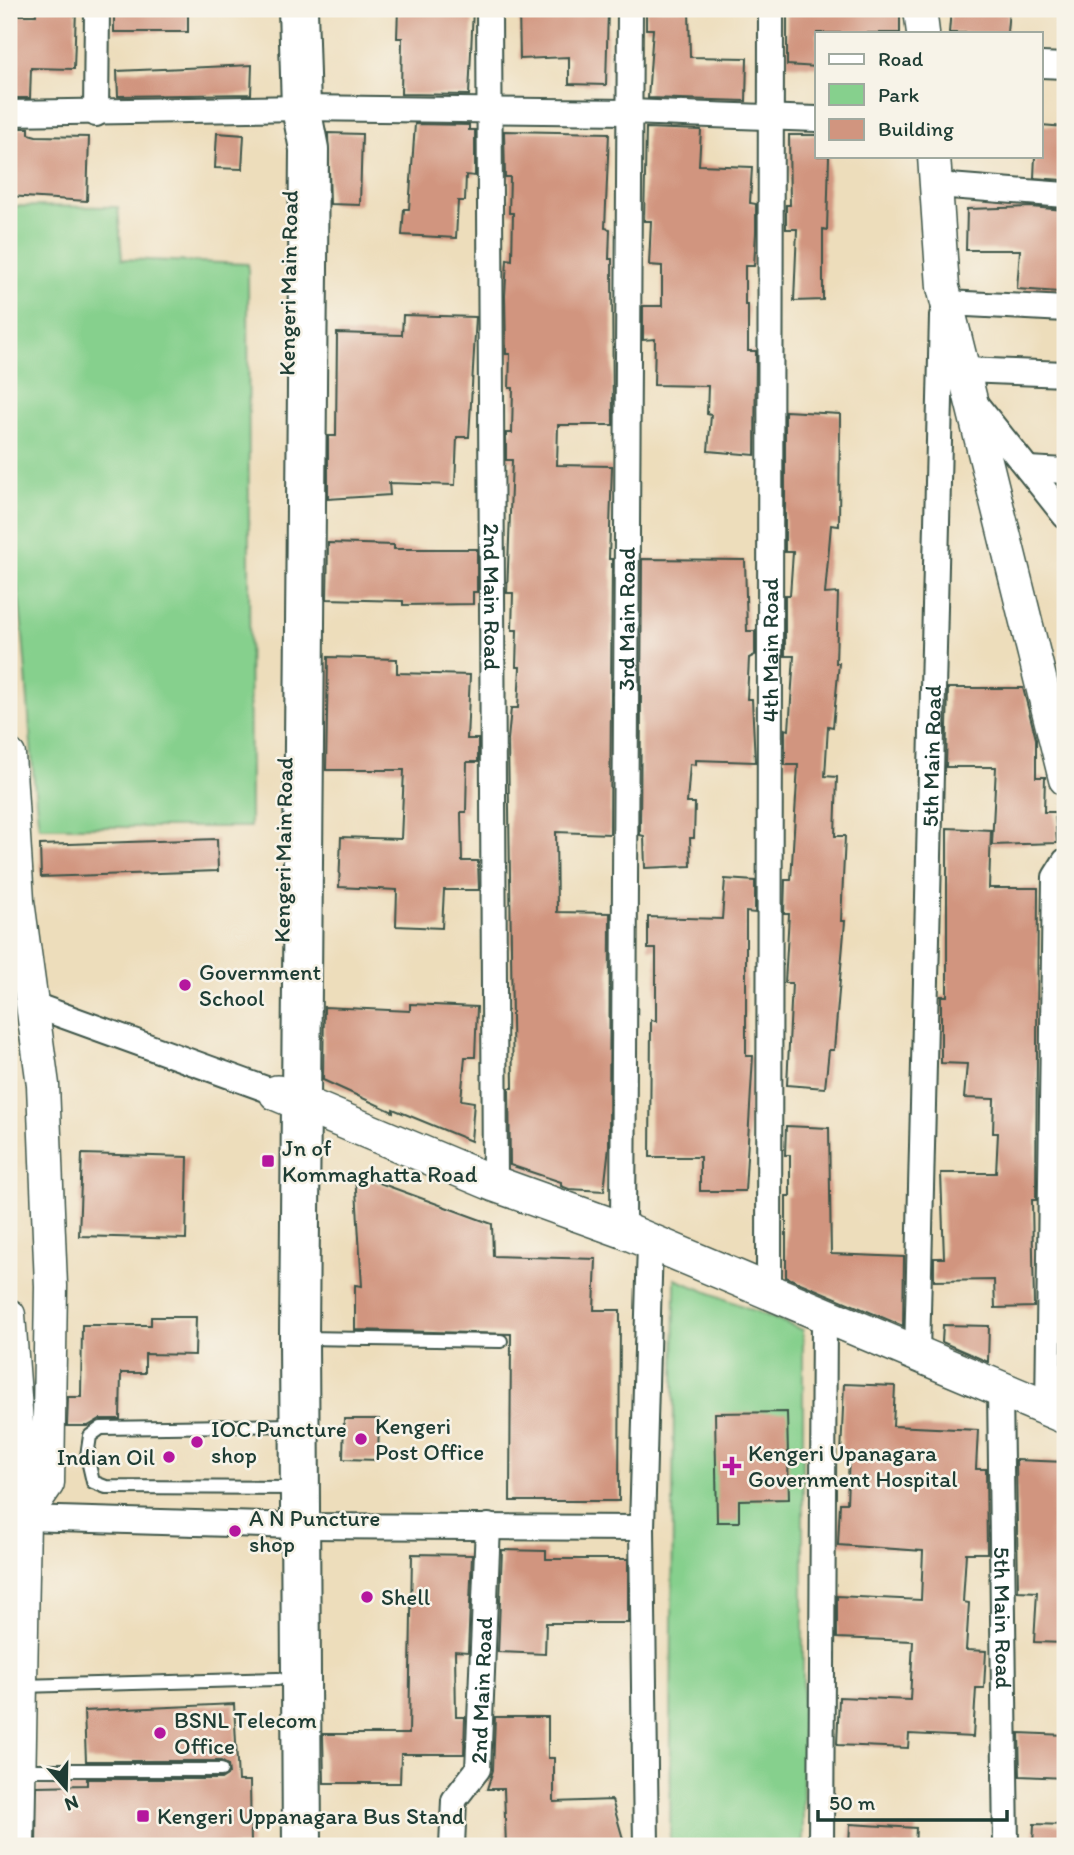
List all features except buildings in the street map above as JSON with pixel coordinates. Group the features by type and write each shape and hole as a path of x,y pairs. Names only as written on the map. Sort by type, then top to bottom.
{"main road":[{"name":"Kengeri Main Road","path":"288,1426 299,1338 289,1098 281,1006 289,155 290,134 300,108 298,9"},
{"name":"Kengeri Main Road","path":"289,1098 289,1507 302,1846"},
{"path":"289,1098 495,1184 637,1237 1057,1413"},
{"name":"Kengeri Main Road","path":"278,1846 278,1679 289,1507"}],"street":[{"path":"96,114 97,9"},
{"name":"2nd Main Road","path":"489,9 492,111 495,1184"},
{"name":"3rd Main Road","path":"630,9 637,1237 646,1846"},
{"name":"4th Main Road","path":"769,1292 771,9"},
{"path":"920,9 923,32"},
{"path":"1042,65 1065,66"},
{"path":"9,113 96,114 300,108 815,119"},
{"path":"936,170 1065,195"},
{"name":"5th Main Road","path":"917,1354 945,295 936,170"},
{"path":"1065,309 945,295 1065,779"},
{"path":"968,384 1065,374"},
{"path":"968,384 1065,516"},
{"path":"1028,469 1065,471"},
{"path":"9,755 18,901 43,1085 51,1286 48,1483 24,1518"},
{"path":"1057,1413 1055,877 1065,861"},
{"path":"31,1004 289,1098"},
{"path":"9,1315 24,1518 18,1846"},
{"path":"821,1846 824,1315"},
{"name":"5th Main Road","path":"1000,1389 1006,1846"},
{"path":"24,1518 289,1507 488,1526 642,1528"},
{"name":"2nd Main Road","path":"452,1846 454,1800 478,1769 488,1526"}],"lane":[{"path":"299,1338 501,1341"},
{"path":"288,1426 101,1428 90,1436 88,1456 93,1482 106,1487 289,1507"},
{"path":"21,1686 278,1679"},
{"path":"19,1770 221,1770"}],"green space":[{"path":"9,206 118,207 122,259 248,264 250,827 39,827 24,645 9,538"},
{"path":"675,1279 803,1330 803,1846 670,1846"}],"place":[{"name":"Government School","path":"185,985"},
{"name":"Jn of Kommaghatta Road","path":"268,1161"},
{"name":"Kengeri Post Office","path":"361,1439"},
{"name":"IOC Puncture shop","path":"197,1442"},
{"name":"Indian Oil","path":"169,1457"},
{"name":"Kengeri Upanagara Government Hospital","path":"732,1466"},
{"name":"A N Puncture shop","path":"235,1531"},
{"name":"Shell","path":"367,1597"},
{"name":"BSNL Telecom Office","path":"160,1733"},
{"name":"Kengeri Uppanagara Bus Stand","path":"143,1816"}]}
